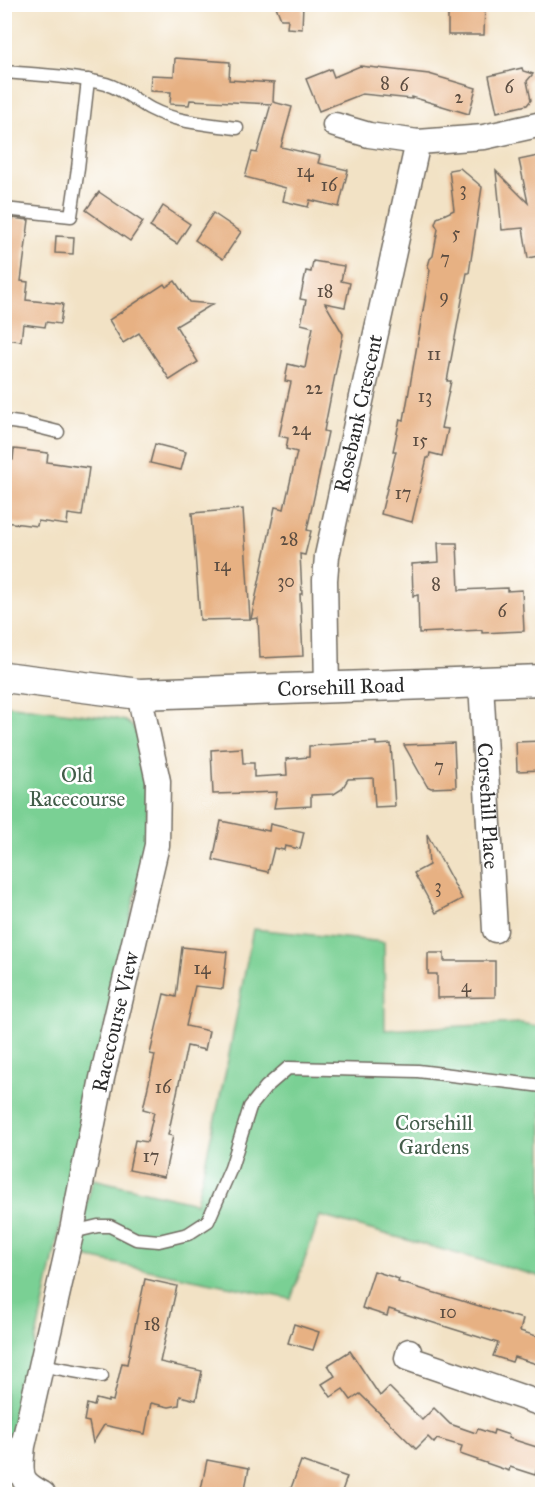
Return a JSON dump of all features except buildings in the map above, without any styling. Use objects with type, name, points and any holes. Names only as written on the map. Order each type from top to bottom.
[{"type":"street","points":[[335,125],[369,135],[417,142],[484,137],[543,124]]},
{"type":"street","name":"Rosebank Crescent","points":[[327,688],[325,580],[327,556],[417,142]]},
{"type":"street","points":[[4,677],[139,694]]},
{"type":"street","name":"Corsehill Road","points":[[139,694],[543,680]]},
{"type":"street","name":"Corsehill Place","points":[[481,683],[495,930]]},
{"type":"street","name":"Racecourse View","points":[[30,1490],[23,1475],[23,1446],[72,1230],[102,1078],[157,845],[158,781],[139,694]]},
{"type":"street","points":[[405,1361],[543,1404]]},
{"type":"lane","points":[[4,72],[88,80],[109,85],[149,108],[173,118],[237,128]]},
{"type":"lane","points":[[4,209],[71,216],[88,80]]},
{"type":"lane","points":[[4,421],[58,432]]},
{"type":"lane","points":[[72,1230],[110,1226],[136,1239],[159,1241],[188,1234],[207,1221],[231,1168],[250,1107],[266,1087],[288,1068],[418,1071],[543,1086]]},
{"type":"lane","points":[[40,1365],[102,1376]]},
{"type":"green space","name":"Old Racecourse","points":[[5,705],[125,721],[133,727],[140,739],[147,760],[147,842],[13,1443],[7,1494],[5,1494]]},
{"type":"green space","name":"Corsehill Gardens","points":[[253,929],[384,942],[385,1030],[520,1023],[542,1027],[542,1277],[320,1216],[291,1299],[74,1255],[93,1179],[196,1203],[226,1070]]}]
